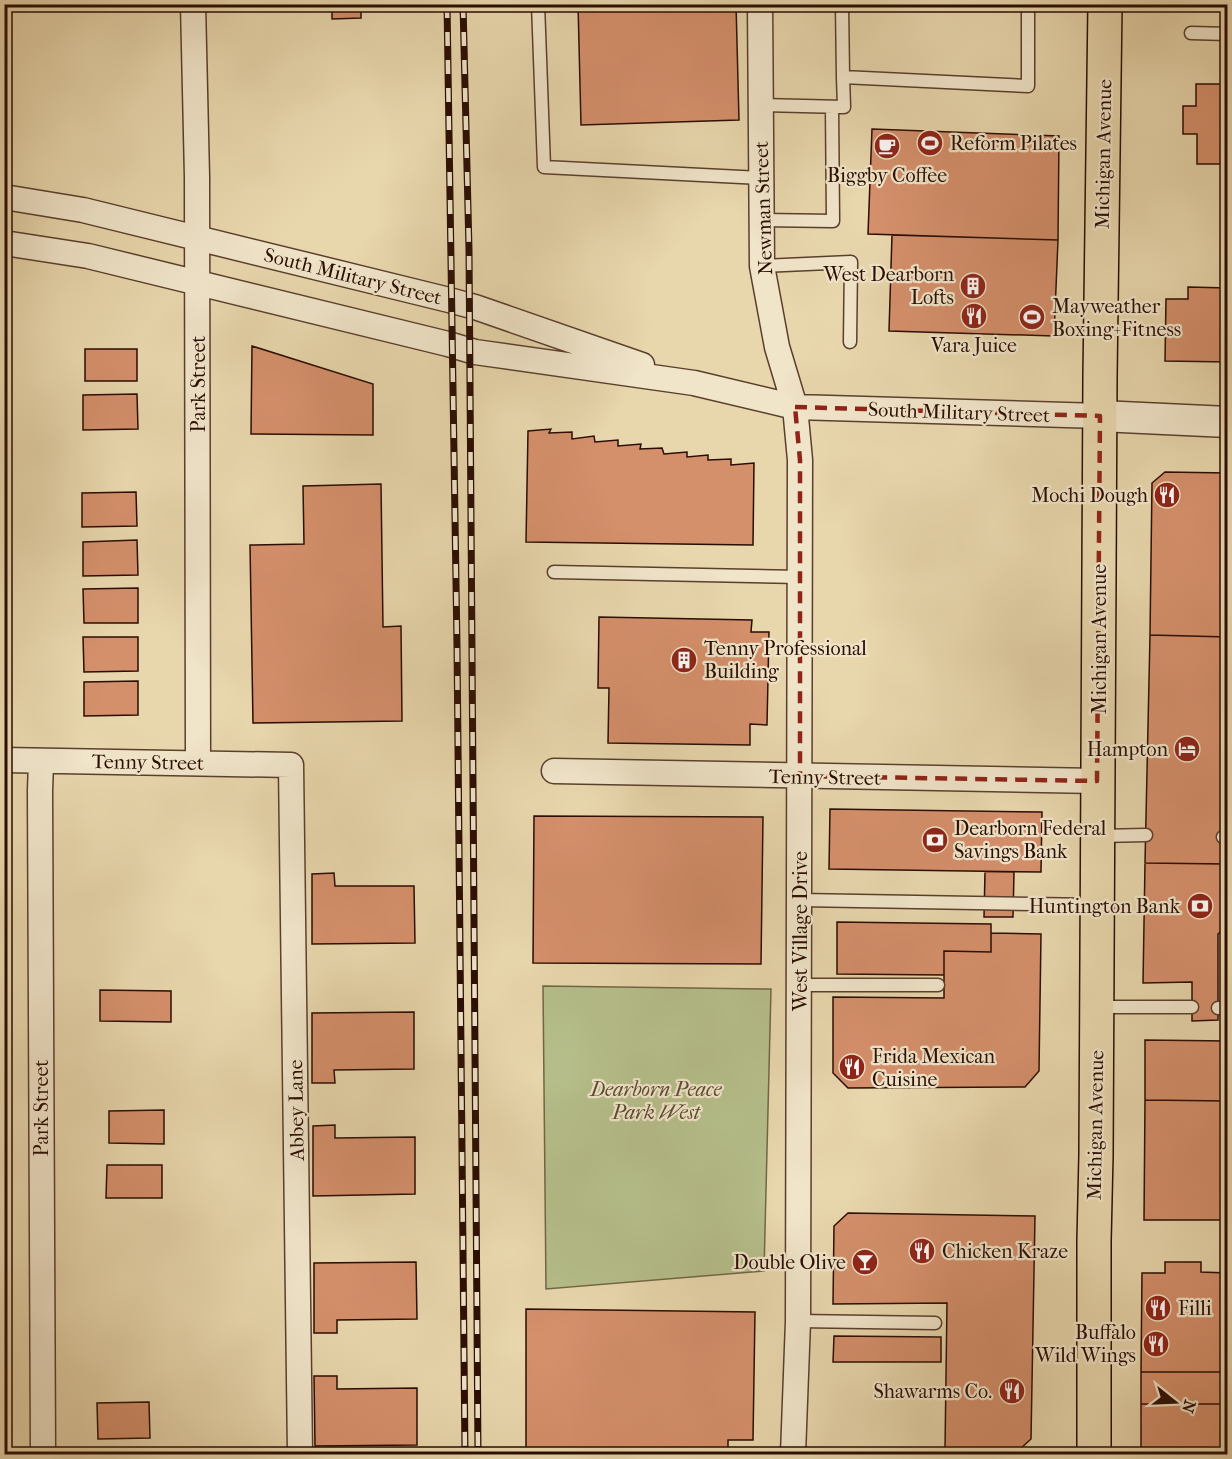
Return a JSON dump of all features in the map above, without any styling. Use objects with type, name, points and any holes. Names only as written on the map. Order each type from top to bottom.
[{"type":"main road","name":"Michigan Avenue","points":[[1094,1455],[1097,781],[1105,4]]},
{"type":"street","name":"Park Street","points":[[193,4],[198,237],[198,763]]},
{"type":"street","name":"Newman Street","points":[[760,4],[762,266],[777,346],[795,407]]},
{"type":"street","name":"South Military Street","points":[[4,196],[83,210],[198,237],[475,308],[694,383]]},
{"type":"street","name":"South Military Street","points":[[4,243],[88,256],[475,352],[694,383],[795,407],[1227,422]]},
{"type":"street","name":"West Village Drive","points":[[793,1455],[798,1321],[800,985],[800,460],[795,407]]},
{"type":"street","name":"Tenny Street","points":[[4,760],[291,765]]},
{"type":"street","name":"Park Street","points":[[41,761],[43,1455]]},
{"type":"street","name":"Abbey Lane","points":[[291,765],[300,1455]]},
{"type":"street","name":"Tenny Street","points":[[554,771],[1097,781]]},
{"type":"lane","points":[[538,4],[544,167],[761,178]]},
{"type":"lane","points":[[760,105],[844,107],[842,4]]},
{"type":"lane","points":[[843,77],[1028,86],[1028,4]]},
{"type":"lane","points":[[1191,33],[1227,34]]},
{"type":"lane","points":[[762,220],[833,221],[832,107]]},
{"type":"lane","points":[[762,266],[851,262],[850,342]]},
{"type":"lane","points":[[554,572],[800,577]]},
{"type":"lane","points":[[1097,836],[1146,835]]},
{"type":"lane","points":[[800,900],[1097,905]]},
{"type":"lane","points":[[800,985],[938,985]]},
{"type":"lane","points":[[1096,1006],[1192,1007]]},
{"type":"lane","points":[[798,1321],[935,1323]]},
{"type":"highlighted area","points":[[795,407],[1100,416],[1097,781],[800,776],[800,460]]},
{"type":"green space","name":"Dearborn Peace Park West","points":[[543,986],[771,989],[764,1271],[546,1289]]},
{"type":"building","points":[[332,4],[361,4],[361,18],[332,19]]},
{"type":"building","points":[[578,4],[736,4],[739,120],[581,125]]},
{"type":"building","points":[[1196,84],[1228,84],[1228,164],[1197,164],[1197,134],[1183,134],[1183,106],[1196,106]]},
{"type":"building","points":[[872,129],[1059,136],[1058,240],[868,234]]},
{"type":"building","name":"West Dearborn Lofts","points":[[892,235],[1058,240],[1054,336],[889,331]]},
{"type":"building","points":[[1188,287],[1228,288],[1228,362],[1165,361],[1166,299],[1188,299]]},
{"type":"building","points":[[252,346],[373,384],[373,435],[251,434]]},
{"type":"building","points":[[85,349],[137,349],[137,381],[85,381]]},
{"type":"building","points":[[137,394],[138,429],[83,430],[83,395]]},
{"type":"building","points":[[551,429],[549,433],[572,432],[572,439],[594,436],[595,442],[618,440],[618,446],[641,444],[640,449],[662,448],[664,454],[687,452],[687,457],[708,455],[708,460],[731,459],[731,465],[754,463],[753,545],[526,542],[528,431]]},
{"type":"building","points":[[1165,472],[1228,473],[1228,637],[1150,635],[1152,483]]},
{"type":"building","points":[[381,484],[383,627],[401,626],[402,721],[253,723],[250,545],[304,544],[303,486]]},
{"type":"building","points":[[136,492],[137,526],[82,527],[82,493]]},
{"type":"building","points":[[137,540],[138,575],[83,576],[83,542]]},
{"type":"building","points":[[138,588],[138,623],[84,623],[83,589]]},
{"type":"building","name":"Tenny Professional Building","points":[[599,617],[752,620],[751,632],[769,632],[767,725],[750,724],[750,745],[608,743],[609,688],[598,688]]},
{"type":"building","name":"Hampton","points":[[1150,635],[1228,637],[1223,864],[1145,863]]},
{"type":"building","points":[[83,637],[138,637],[138,671],[84,672]]},
{"type":"building","points":[[138,681],[138,715],[84,716],[84,682]]},
{"type":"building","name":"Dearborn Federal Savings Bank","points":[[830,809],[1042,812],[1041,872],[829,869]]},
{"type":"building","points":[[534,816],[763,817],[761,964],[533,963]]},
{"type":"building","points":[[1145,863],[1228,864],[1228,925],[1218,934],[1218,1020],[1192,1021],[1192,982],[1143,983]]},
{"type":"building","points":[[985,872],[1014,872],[1013,917],[984,917]]},
{"type":"building","points":[[334,873],[335,886],[414,886],[415,943],[312,944],[312,874]]},
{"type":"building","points":[[837,922],[991,924],[991,952],[944,951],[944,975],[837,974]]},
{"type":"building","points":[[991,933],[1041,934],[1039,1071],[1025,1087],[848,1088],[833,1073],[833,997],[944,998],[944,951],[991,952]]},
{"type":"building","points":[[100,990],[171,991],[171,1022],[100,1021]]},
{"type":"building","points":[[414,1012],[414,1069],[334,1070],[335,1083],[312,1083],[312,1013]]},
{"type":"building","points":[[1145,1040],[1228,1041],[1228,1101],[1145,1100]]},
{"type":"building","points":[[1145,1100],[1228,1101],[1228,1220],[1144,1220]]},
{"type":"building","points":[[164,1110],[164,1144],[109,1143],[109,1111]]},
{"type":"building","points":[[335,1125],[335,1138],[415,1137],[415,1194],[313,1196],[313,1126]]},
{"type":"building","points":[[107,1165],[162,1165],[162,1198],[106,1198]]},
{"type":"building","points":[[848,1213],[1035,1216],[1031,1439],[1020,1449],[945,1449],[947,1303],[833,1304],[834,1226]]},
{"type":"building","points":[[416,1262],[417,1319],[337,1320],[337,1333],[314,1333],[314,1263]]},
{"type":"building","points":[[1165,1262],[1201,1262],[1201,1272],[1228,1273],[1228,1372],[1141,1372],[1142,1273],[1165,1273]]},
{"type":"building","points":[[526,1309],[755,1312],[753,1440],[728,1440],[728,1454],[526,1454]]},
{"type":"building","points":[[834,1336],[941,1337],[941,1362],[833,1362]]},
{"type":"building","points":[[1141,1372],[1228,1372],[1228,1404],[1141,1404]]},
{"type":"building","points":[[314,1376],[337,1376],[337,1389],[417,1388],[417,1445],[315,1446]]},
{"type":"building","points":[[149,1402],[150,1438],[98,1439],[97,1403]]},
{"type":"building","points":[[1141,1404],[1228,1404],[1228,1454],[1141,1454]]},
{"type":"railway","points":[[447,4],[457,646],[465,1454]]},
{"type":"railway","points":[[463,4],[469,250],[478,1454]]},
{"type":"place","name":"Reform Pilates","points":[[930,143]]},
{"type":"place","name":"Biggby Coffee","points":[[887,146]]},
{"type":"place","name":"West Dearborn Lofts","points":[[973,286]]},
{"type":"place","name":"Vara Juice","points":[[974,316]]},
{"type":"place","name":"Mayweather Boxing+Fitness","points":[[1032,317]]},
{"type":"place","name":"Mochi Dough","points":[[1167,495]]},
{"type":"place","name":"Tenny Professional Building","points":[[684,660]]},
{"type":"place","name":"Hampton","points":[[1187,749]]},
{"type":"place","name":"Dearborn Federal Savings Bank","points":[[935,840]]},
{"type":"place","name":"Huntington Bank","points":[[1200,906]]},
{"type":"place","name":"Frida Mexican Cuisine","points":[[852,1067]]},
{"type":"place","name":"Chicken Kraze","points":[[922,1251]]},
{"type":"place","name":"Double Olive","points":[[865,1262]]},
{"type":"place","name":"Filli","points":[[1158,1308]]},
{"type":"place","name":"Buffalo Wild Wings","points":[[1156,1344]]},
{"type":"place","name":"Shawarms Co.","points":[[1012,1391]]}]
